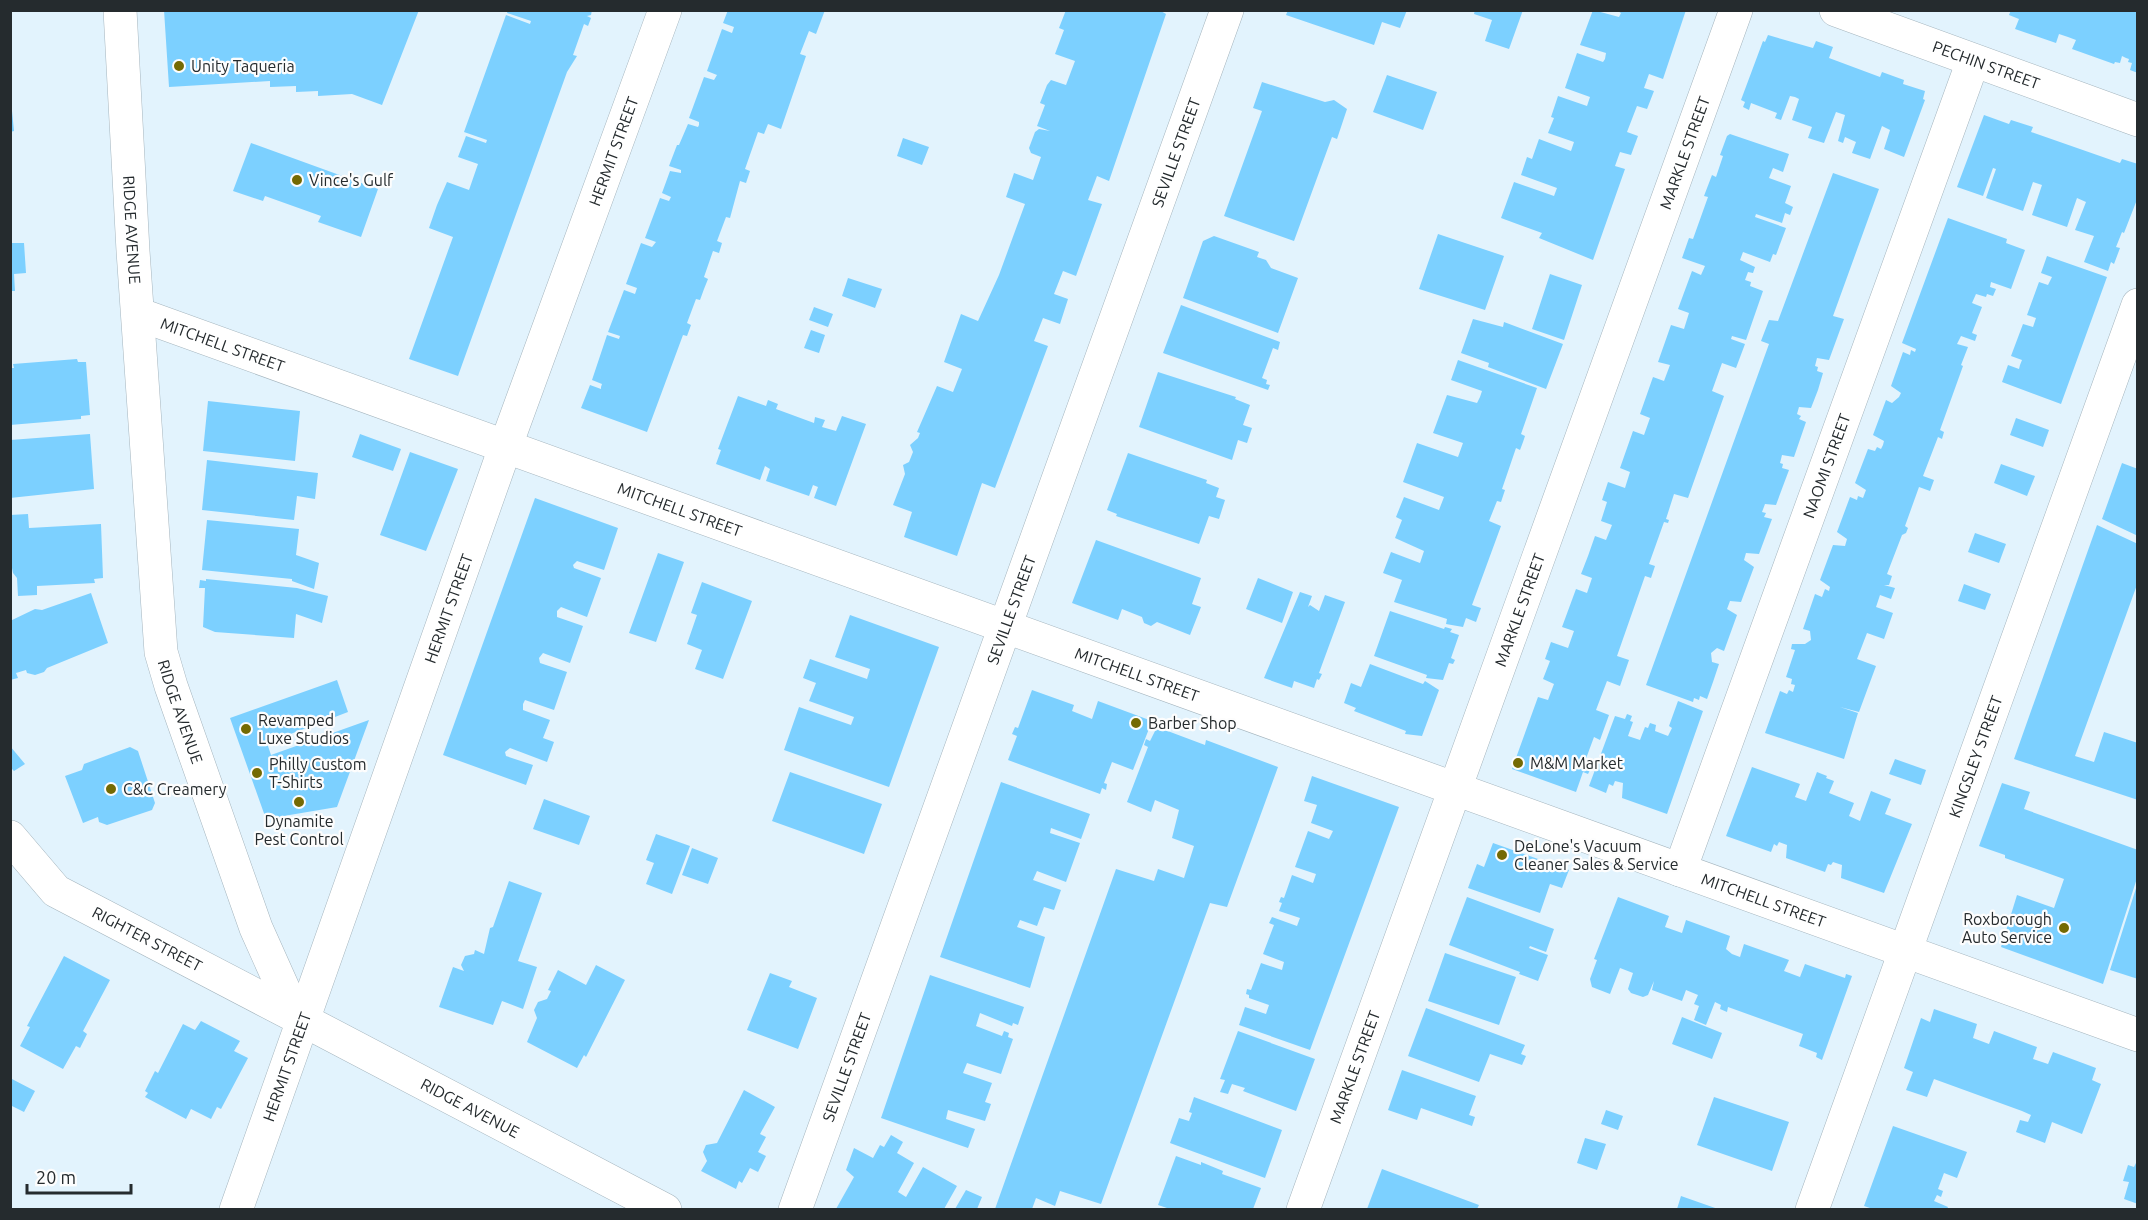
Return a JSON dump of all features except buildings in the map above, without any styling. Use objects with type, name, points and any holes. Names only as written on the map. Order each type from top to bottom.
[{"type":"street","name":"RIDGE AVENUE","points":[[120,10],[138,314],[162,652],[171,686],[256,928],[286,995],[302,1019],[665,1209]]},
{"type":"street","name":"HERMIT STREET","points":[[236,1209],[506,446],[665,10]]},
{"type":"street","name":"SEVILLE STREET","points":[[795,1209],[1227,10]]},
{"type":"street","name":"MARKLE STREET","points":[[1303,1209],[1736,10]]},
{"type":"street","name":"PECHIN STREET","points":[[1836,10],[2138,120]]},
{"type":"street","name":"NAOMI STREET","points":[[1680,870],[1973,61]]},
{"type":"street","name":"KINGSLEY STREET","points":[[1812,1209],[2138,305]]},
{"type":"street","name":"MITCHELL STREET","points":[[138,314],[2138,1035]]},
{"type":"street","name":"RIGHTER STREET","points":[[10,837],[56,891],[302,1019]]},
{"type":"place","name":"Unity Taqueria","points":[[179,66]]},
{"type":"place","name":"Vince's Gulf","points":[[297,180]]},
{"type":"place","name":"Barber Shop","points":[[1136,723]]},
{"type":"place","name":"Revamped Luxe Studios","points":[[246,729]]},
{"type":"place","name":"M&M Market","points":[[1518,763]]},
{"type":"place","name":"Philly Custom T-Shirts","points":[[257,773]]},
{"type":"place","name":"C&C Creamery","points":[[111,789]]},
{"type":"place","name":"Dynamite Pest Control","points":[[299,802]]},
{"type":"place","name":"DeLone's Vacuum Cleaner Sales & Service","points":[[1502,855]]},
{"type":"place","name":"Roxborough Auto Service","points":[[2064,928]]}]
